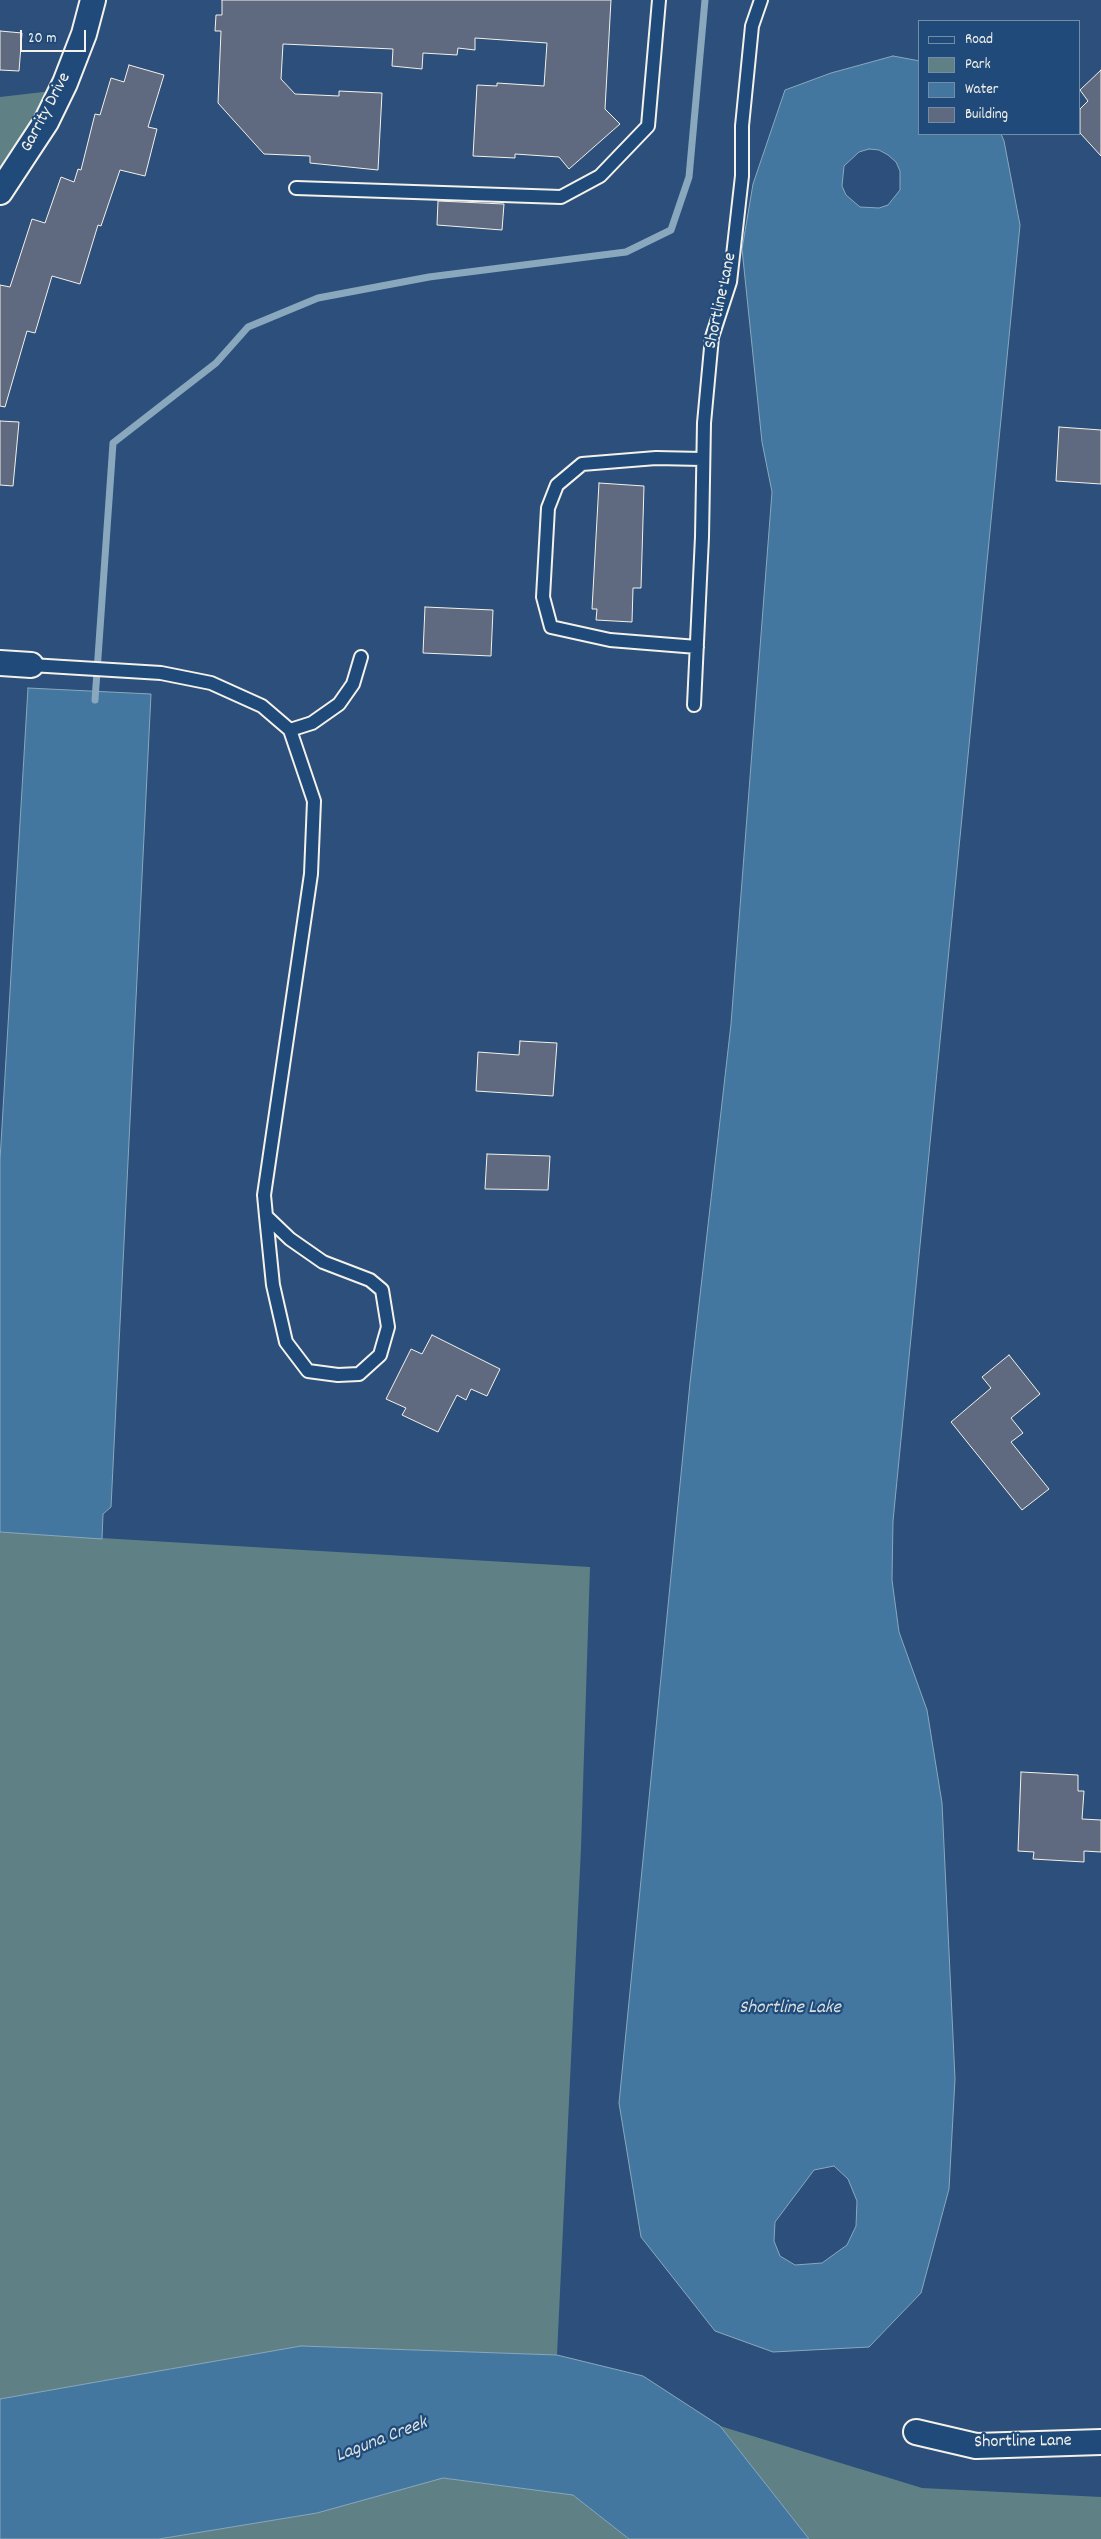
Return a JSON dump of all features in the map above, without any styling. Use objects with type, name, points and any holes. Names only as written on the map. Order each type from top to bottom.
[{"type":"street","name":"Garrity Drive","points":[[0,192],[46,122],[65,83],[84,34],[93,0]]},
{"type":"street","points":[[0,663],[31,665]]},
{"type":"street","name":"Shortline Lane","points":[[916,2432],[976,2446],[1101,2442]]},
{"type":"lane","points":[[296,188],[561,197],[600,176],[648,126],[659,0]]},
{"type":"lane","name":"Shortline Lane","points":[[694,705],[699,604],[702,459],[712,337],[730,282],[742,176],[742,126],[752,26],[761,0]]},
{"type":"lane","points":[[697,647],[610,640],[551,627],[543,597],[548,508],[557,485],[569,474],[582,464],[656,458],[702,459]]},
{"type":"lane","points":[[290,730],[312,723],[339,704],[353,684],[361,656]]},
{"type":"lane","points":[[31,665],[161,673],[211,683],[262,706],[290,730],[314,801],[311,865],[264,1195],[266,1216],[273,1285],[286,1342],[308,1371],[338,1375],[359,1374],[380,1354],[388,1327],[382,1290],[370,1280],[323,1262],[290,1239],[266,1216]]},
{"type":"green space","points":[[52,91],[0,181],[0,97]]},
{"type":"green space","points":[[0,1532],[590,1567],[581,1848],[557,2355],[301,2346],[0,2399]]},
{"type":"green space","points":[[720,2426],[922,2488],[1101,2497],[1101,2539],[809,2539]]},
{"type":"green space","points":[[442,2478],[573,2495],[629,2539],[159,2539],[317,2513]]},
{"type":"water","name":"Shortline Lake","points":[[893,56],[918,61],[918,135],[1001,135],[1020,225],[893,1521],[892,1580],[899,1632],[927,1710],[942,1803],[955,2079],[949,2189],[921,2293],[869,2347],[773,2352],[715,2331],[641,2237],[619,2103],[690,1383],[731,1024],[772,492],[762,442],[742,249],[753,184],[785,90],[831,73]],"holes":[[[869,149],[879,150],[896,162],[900,171],[900,190],[888,205],[879,208],[860,207],[846,195],[842,186],[844,166],[859,152]],[[834,2166],[848,2179],[857,2201],[856,2226],[847,2245],[822,2263],[795,2265],[780,2256],[774,2241],[775,2222],[814,2170]]]},
{"type":"water","points":[[28,688],[151,694],[111,1507],[103,1514],[102,1539],[0,1532],[0,1160]]},
{"type":"water","name":"Laguna Creek","points":[[301,2346],[557,2355],[643,2376],[720,2426],[809,2539],[629,2539],[573,2495],[443,2478],[317,2513],[159,2539],[0,2539],[0,2399]]},
{"type":"building","points":[[222,0],[611,0],[605,109],[620,124],[569,169],[559,157],[515,154],[515,158],[473,156],[477,85],[497,86],[497,83],[544,86],[547,43],[475,38],[475,50],[458,48],[457,55],[423,53],[422,69],[392,66],[393,49],[283,44],[281,79],[295,94],[339,96],[339,91],[382,93],[378,170],[310,163],[310,156],[264,154],[218,103],[221,31],[215,31],[216,15],[222,15]]},
{"type":"building","points":[[0,31],[22,33],[19,71],[0,70]]},
{"type":"building","points":[[129,65],[164,75],[148,127],[157,129],[145,176],[120,170],[101,226],[98,225],[80,284],[52,276],[35,333],[27,331],[5,407],[0,406],[0,285],[10,287],[32,219],[45,223],[61,177],[74,182],[78,169],[81,170],[95,114],[100,115],[111,78],[124,82]]},
{"type":"building","points":[[1101,70],[1101,156],[1081,134],[1081,108],[1088,101],[1081,89]]},
{"type":"building","points":[[438,201],[504,204],[502,230],[437,225]]},
{"type":"building","points":[[0,421],[19,422],[13,486],[0,485]]},
{"type":"building","points":[[1059,427],[1101,430],[1101,484],[1056,481]]},
{"type":"building","points":[[599,483],[644,486],[641,588],[633,588],[632,622],[596,620],[597,609],[592,609]]},
{"type":"building","points":[[425,607],[493,610],[491,656],[423,653]]},
{"type":"building","points":[[520,1041],[557,1043],[553,1096],[476,1091],[478,1052],[519,1055]]},
{"type":"building","points":[[487,1154],[550,1156],[548,1190],[485,1189]]},
{"type":"building","points":[[432,1335],[500,1369],[487,1396],[471,1389],[466,1400],[457,1395],[438,1432],[402,1415],[406,1408],[386,1399],[411,1349],[422,1354]]},
{"type":"building","points":[[1009,1355],[1040,1394],[1011,1418],[1023,1433],[1011,1442],[1049,1489],[1022,1510],[951,1422],[991,1388],[982,1377]]},
{"type":"building","points":[[1021,1772],[1078,1775],[1078,1791],[1084,1791],[1082,1819],[1101,1820],[1101,1852],[1084,1851],[1084,1862],[1033,1859],[1034,1852],[1018,1851]]},
{"type":"waterway","points":[[95,700],[113,443],[216,363],[248,327],[318,298],[429,277],[626,252],[671,230],[689,177],[705,0]]}]
